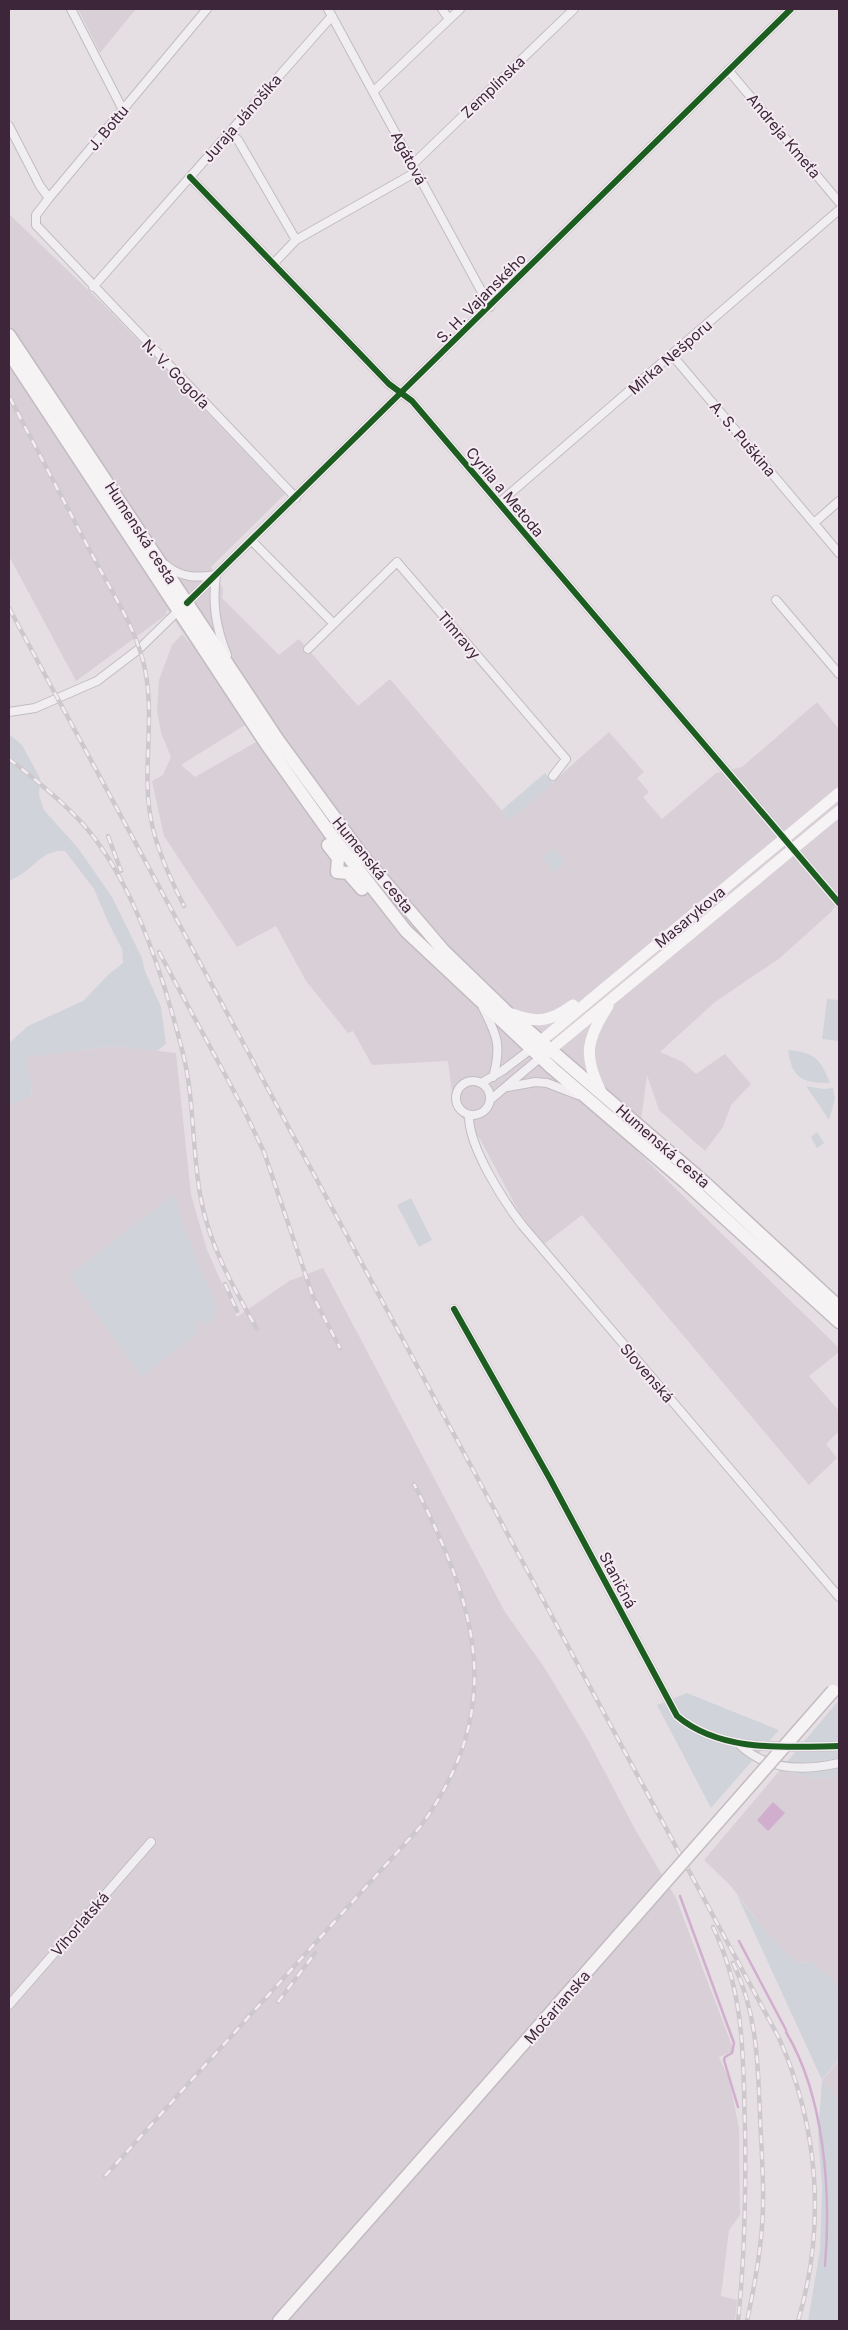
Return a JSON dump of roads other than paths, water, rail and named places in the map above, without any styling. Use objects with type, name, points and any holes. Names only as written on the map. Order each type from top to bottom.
[{"type":"main road","name":"Humenská cesta","points":[[9,335],[151,549],[182,607],[239,682],[278,740],[362,855],[443,950],[508,1013],[590,1100],[685,1182],[839,1322]]},
{"type":"main road","name":"Humenská cesta","points":[[9,353],[182,607],[328,832],[327,844],[338,858],[337,872],[348,873],[363,890],[376,893],[406,931],[480,1002],[602,1094],[704,1182],[839,1307]]},
{"type":"main road","name":"Masarykova","points":[[541,1049],[599,992],[839,793]]},
{"type":"main road","name":"Masarykova","points":[[541,1049],[616,995],[839,811]]},
{"type":"main road","points":[[508,1013],[526,1020],[550,1018],[599,992]]},
{"type":"main road","points":[[602,1094],[592,1072],[589,1046],[594,1030],[616,995]]},
{"type":"main road","name":"Močarianska","points":[[279,2321],[836,1688]]},
{"type":"street","points":[[71,9],[123,110]]},
{"type":"street","points":[[196,9],[200,17]]},
{"type":"street","name":"J. Bottu","points":[[57,249],[36,225],[36,215],[207,9]]},
{"type":"street","points":[[442,9],[449,19]]},
{"type":"street","points":[[374,91],[460,9]]},
{"type":"street","name":"Zemplínska","points":[[274,263],[296,240],[414,169],[574,9]]},
{"type":"street","name":"S. H. Vajanského","points":[[9,712],[35,708],[97,681],[139,649],[296,498],[792,9]]},
{"type":"street","name":"Agátová","points":[[330,12],[490,307]]},
{"type":"street","name":"Juraja Jánošíka","points":[[93,287],[229,133],[330,12]]},
{"type":"street","name":"Andreja Kmeťa","points":[[728,70],[839,202]]},
{"type":"street","points":[[9,126],[40,186],[49,198]]},
{"type":"street","points":[[229,133],[238,140],[296,240]]},
{"type":"street","name":"Cyrila a Metoda","points":[[190,177],[389,384],[412,401],[839,903]]},
{"type":"street","name":"Mirka Nešporu","points":[[499,503],[839,210]]},
{"type":"street","name":"N. V. Gogoľa","points":[[57,249],[296,498]]},
{"type":"street","name":"A. S. Puškina","points":[[672,355],[839,553]]},
{"type":"street","points":[[814,523],[839,501]]},
{"type":"street","points":[[252,541],[333,623]]},
{"type":"street","points":[[151,549],[174,572],[187,576],[216,575],[214,590],[215,621],[239,682]]},
{"type":"street","name":"Timravy","points":[[308,649],[397,562],[566,759],[553,776]]},
{"type":"street","points":[[776,600],[839,674]]},
{"type":"street","points":[[480,1002],[494,1029],[498,1043],[498,1058],[493,1077]]},
{"type":"street","points":[[541,1049],[508,1087],[490,1100],[483,1112],[470,1115],[458,1108],[457,1092],[466,1082],[481,1083],[541,1049]]},
{"type":"street","points":[[508,1087],[535,1082],[547,1083],[590,1100]]},
{"type":"street","points":[[481,1083],[488,1092],[490,1100]]},
{"type":"street","name":"Slovenská","points":[[470,1115],[472,1138],[505,1202],[536,1244],[839,1597]]},
{"type":"street","name":"Staničná","points":[[454,1309],[550,1479],[678,1716],[689,1726],[739,1744],[839,1746]]},
{"type":"street","name":"Staničná","points":[[739,1744],[745,1751],[765,1762],[795,1769],[839,1763]]},
{"type":"street","name":"Vihorlatská","points":[[9,2005],[152,1842]]},
{"type":"waterway","points":[[680,1896],[734,2043],[732,2053],[725,2057],[724,2060],[738,2107]]},
{"type":"waterway","points":[[739,1941],[786,2030]]},
{"type":"waterway","points":[[786,2032],[799,2058],[817,2115],[826,2177],[827,2237],[825,2266]]},
{"type":"railway","points":[[10,398],[121,608],[138,644],[146,677],[148,696],[147,775],[152,826],[168,873],[184,906]]},
{"type":"railway","points":[[9,608],[779,2038],[803,2107],[810,2142],[814,2178],[815,2214],[812,2250],[807,2286],[798,2321]]},
{"type":"railway","points":[[9,759],[48,790],[83,824],[122,881],[142,924],[165,989],[185,1062],[200,1194],[209,1230],[222,1264],[257,1329]]},
{"type":"railway","points":[[108,836],[121,871]]},
{"type":"railway","points":[[159,952],[243,1108],[264,1152],[312,1294],[340,1348]]},
{"type":"railway","points":[[225,1284],[237,1311]]},
{"type":"railway","points":[[105,2176],[420,1827],[448,1783],[465,1740],[473,1698],[474,1657],[467,1615],[454,1573],[436,1529],[414,1484]]},
{"type":"railway","points":[[713,1927],[723,1952],[737,2001],[744,2076],[744,2249],[738,2321]]},
{"type":"railway","points":[[278,2002],[315,1953]]},
{"type":"railway","points":[[733,1963],[747,2000],[755,2038],[762,2164],[763,2208],[761,2241],[747,2321]]}]
